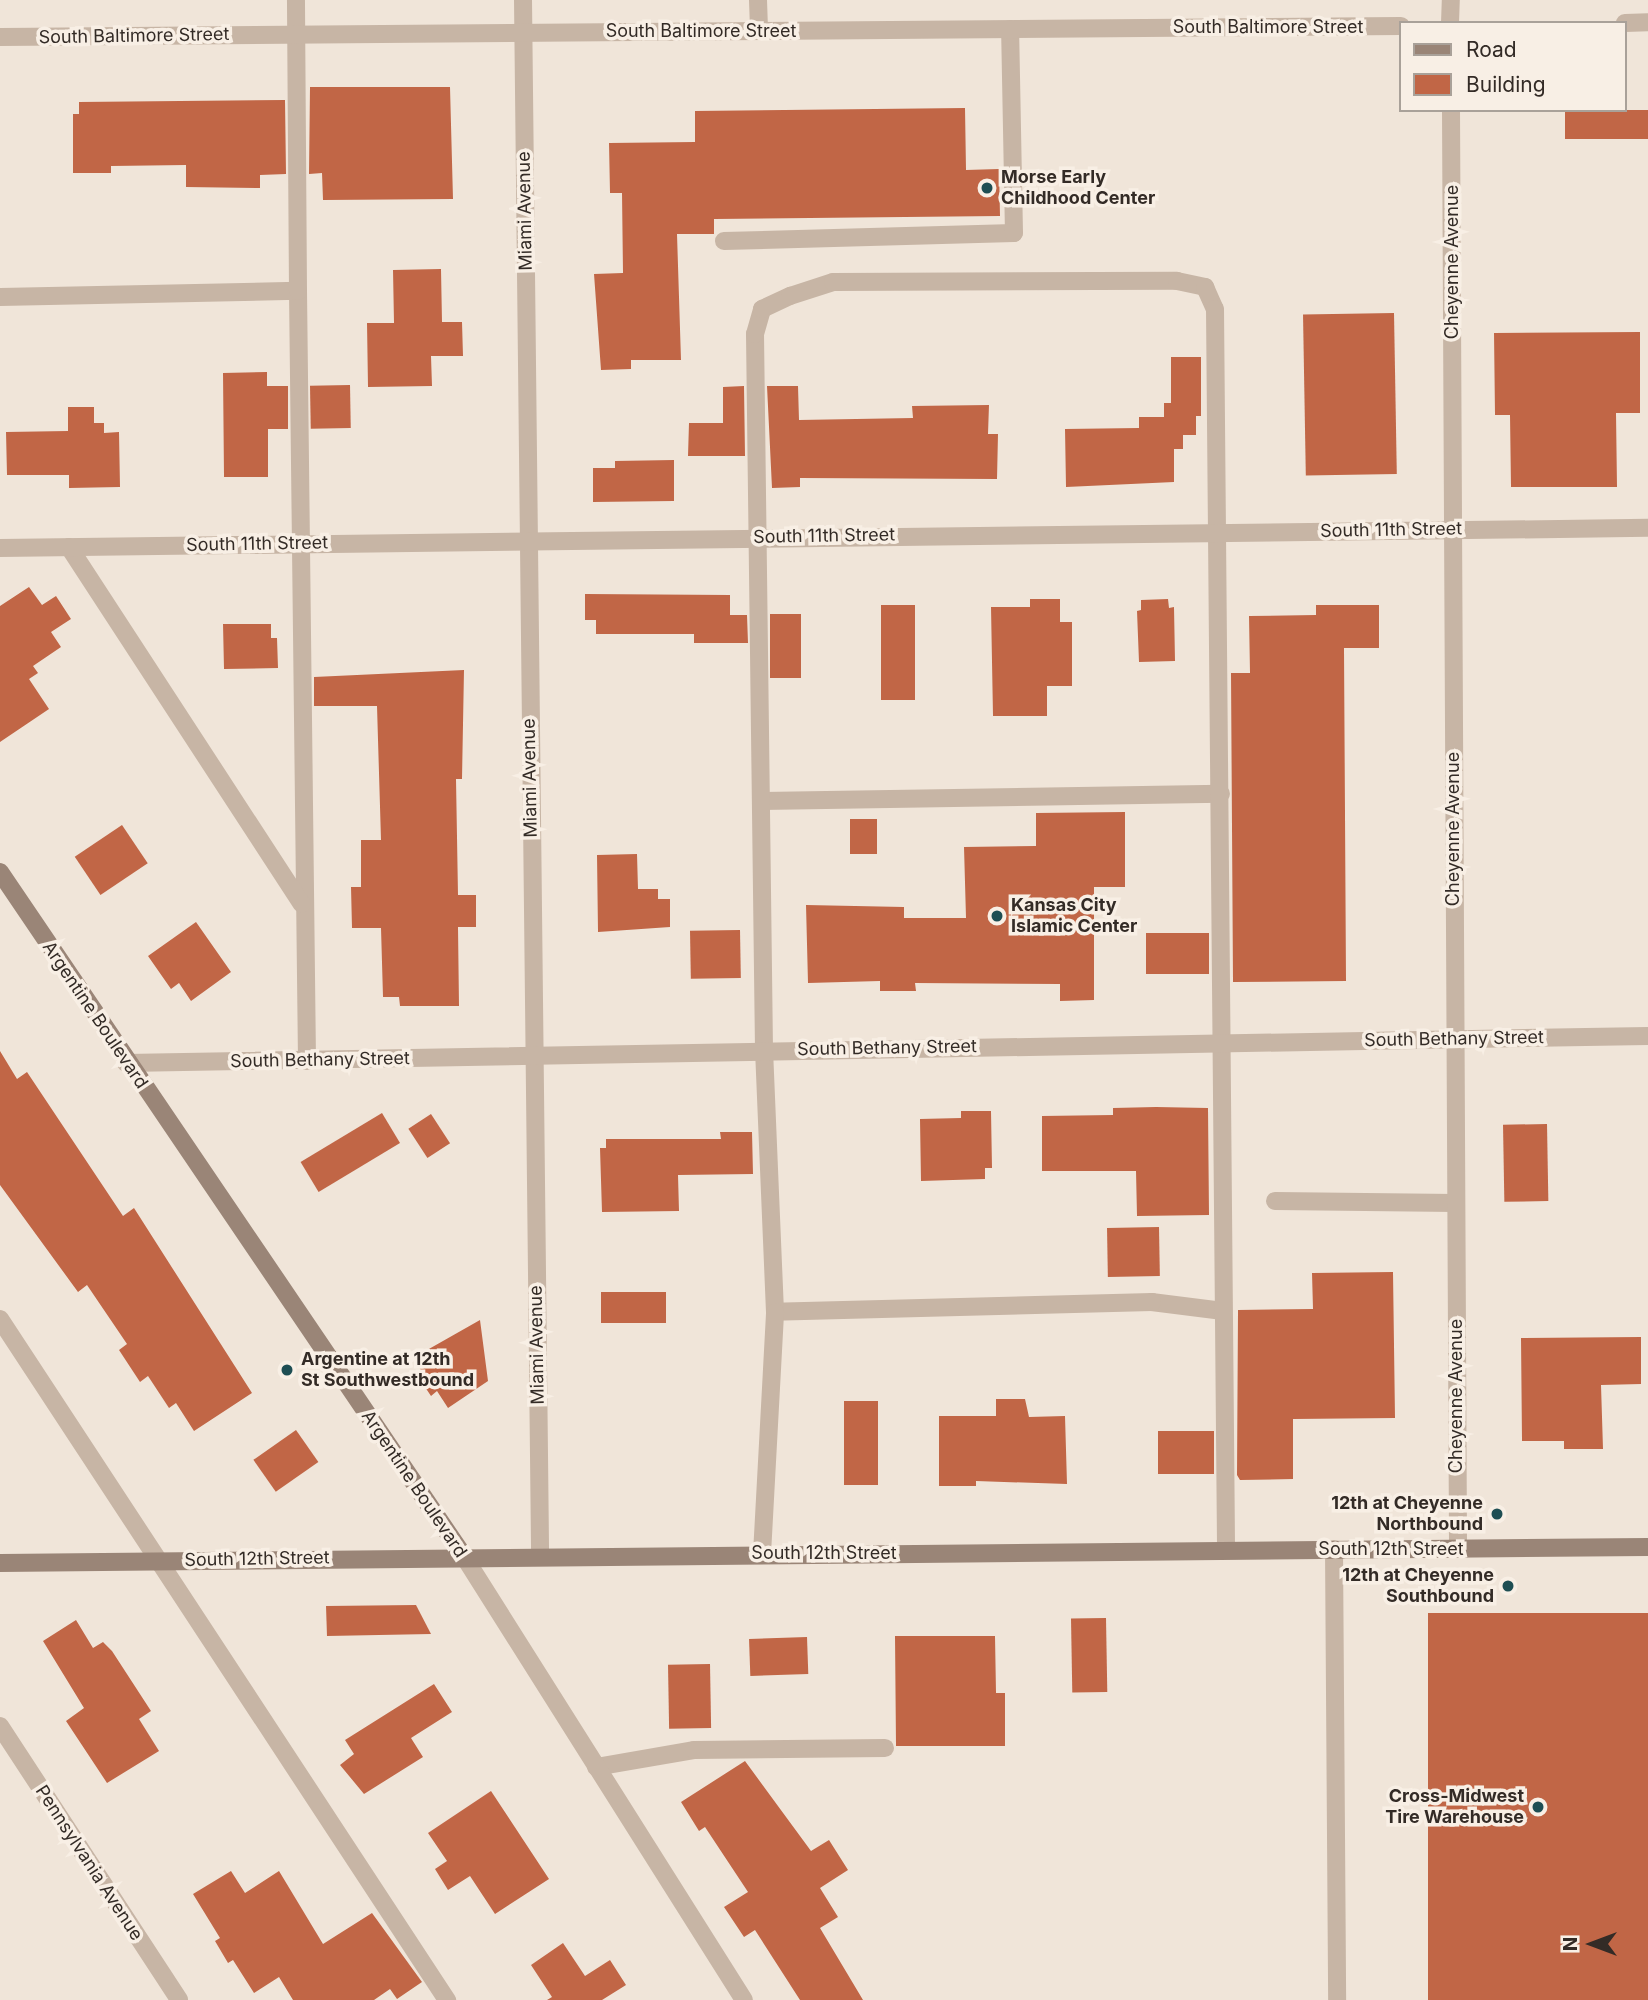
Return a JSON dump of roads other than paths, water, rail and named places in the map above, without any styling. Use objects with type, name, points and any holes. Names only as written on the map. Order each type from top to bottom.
[{"type":"street","points":[[296,0],[302,904],[306,1061]]},
{"type":"street","name":"Miami Avenue","points":[[523,0],[532,1055],[540,1555]]},
{"type":"street","points":[[758,0],[759,30]]},
{"type":"street","points":[[1450,21],[1451,0]]},
{"type":"street","points":[[1627,23],[1648,22]]},
{"type":"street","name":"South Baltimore Street","points":[[0,37],[1400,26]]},
{"type":"street","points":[[724,241],[1014,233],[1010,29]]},
{"type":"street","name":"Cheyenne Avenue","points":[[1451,112],[1453,1039],[1458,1548]]},
{"type":"street","points":[[762,1554],[775,1312],[764,1050],[755,334],[762,309],[832,282],[1177,281],[1205,287],[1215,309],[1220,532],[1226,1550]]},
{"type":"street","points":[[0,298],[298,291]]},
{"type":"street","name":"South 11th Street","points":[[0,548],[528,538],[1648,528]]},
{"type":"street","points":[[69,547],[302,904]]},
{"type":"street","points":[[761,801],[1222,794]]},
{"type":"street","name":"Argentine Boulevard","points":[[0,872],[463,1555],[744,2000]]},
{"type":"street","name":"South Bethany Street","points":[[127,1063],[1648,1036]]},
{"type":"street","points":[[1275,1201],[1455,1203]]},
{"type":"street","points":[[775,1312],[1152,1302],[1223,1311]]},
{"type":"street","points":[[0,1320],[162,1561],[447,2000]]},
{"type":"street","name":"South 12th Street","points":[[0,1563],[463,1555],[1648,1547]]},
{"type":"street","points":[[1334,1549],[1337,2000]]},
{"type":"street","name":"Pennsylvania Avenue","points":[[0,1726],[179,2000]]},
{"type":"street","points":[[596,1767],[694,1751],[885,1748]]},
{"type":"place","name":"Morse Early Childhood Center","points":[[987,188]]},
{"type":"place","name":"Kansas City Islamic Center","points":[[997,916]]},
{"type":"place","name":"Argentine at 12th St Southwestbound","points":[[287,1370]]},
{"type":"place","name":"12th at Cheyenne Northbound","points":[[1497,1514]]},
{"type":"place","name":"12th at Cheyenne Southbound","points":[[1508,1586]]},
{"type":"place","name":"Cross-Midwest Tire Warehouse","points":[[1538,1807]]}]
